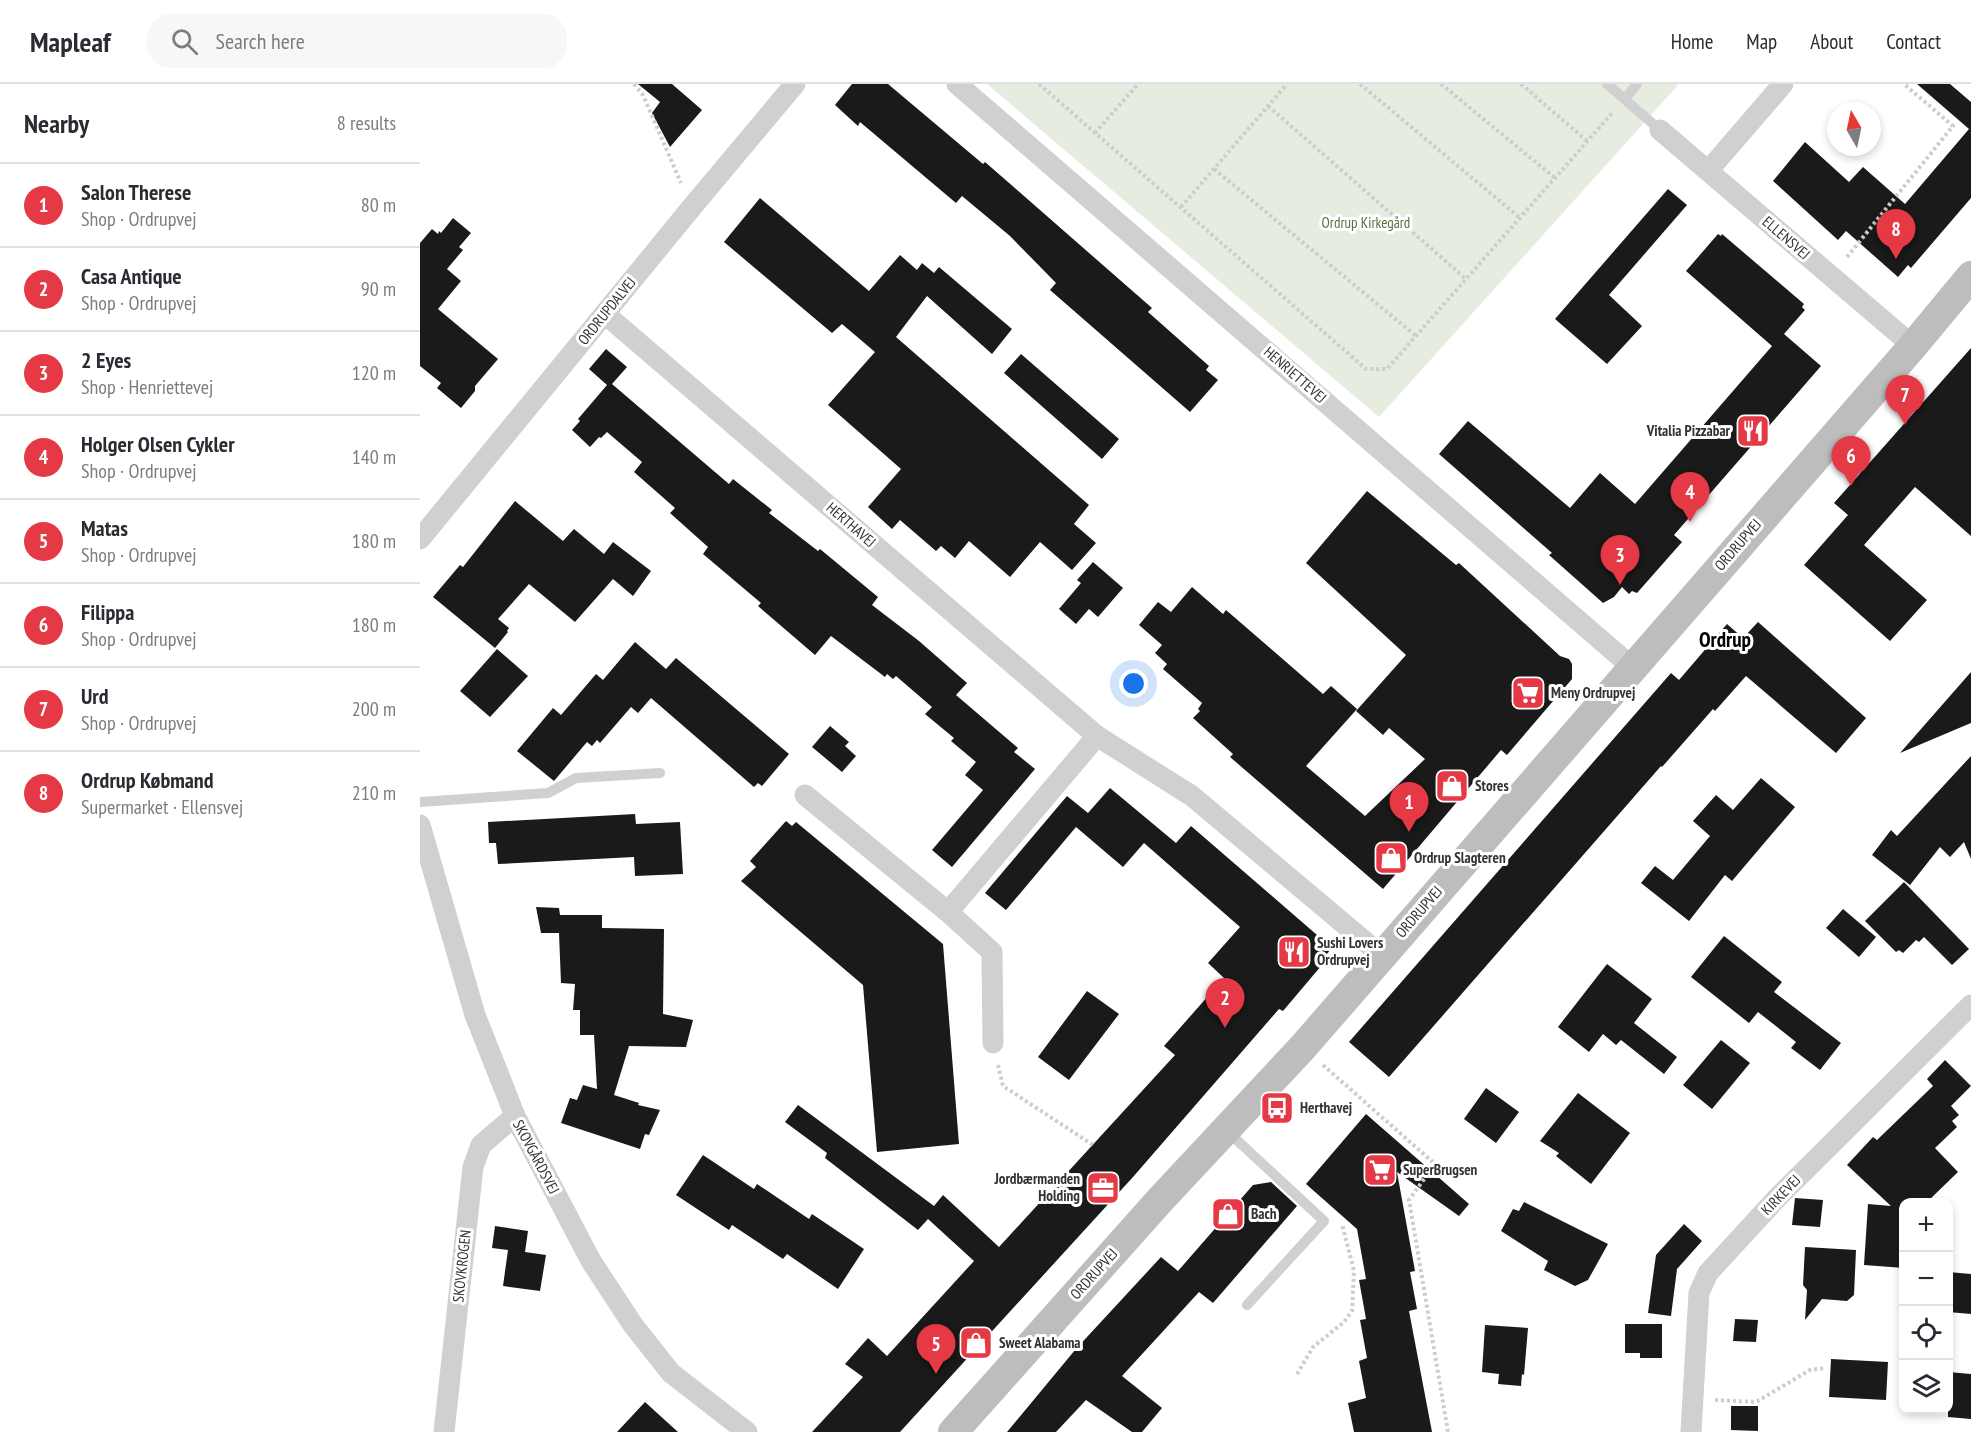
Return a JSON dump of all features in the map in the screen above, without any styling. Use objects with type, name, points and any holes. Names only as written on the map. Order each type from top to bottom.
[{"type":"street","name":"ORDRUPDALVEJ","points":[[420,539],[795,84]]},
{"type":"street","name":"HENRIETTEVEJ","points":[[957,84],[1632,667]]},
{"type":"street","points":[[1708,171],[1783,84]]},
{"type":"street","name":"ELLENSVEJ","points":[[1660,130],[1913,346]]},
{"type":"street","name":"ORDRUPVEJ","points":[[953,1432],[1153,1208],[1303,1047],[1913,346],[1971,276]]},
{"type":"street","name":"HERTHAVEJ","points":[[605,314],[1097,736],[1192,796],[1381,955]]},
{"type":"street","points":[[948,912],[1097,736]]},
{"type":"street","points":[[805,795],[948,912],[992,952],[993,1043]]},
{"type":"street","name":"SKOVGÅRDSVEJ","points":[[420,825],[475,1015],[515,1116],[591,1261],[633,1325],[671,1373],[747,1432]]},
{"type":"street","name":"KIRKEVEJ","points":[[1691,1432],[1700,1293],[1708,1274],[1776,1199],[1971,1005]]},
{"type":"street","name":"SKOVKROGEN","points":[[444,1432],[473,1167],[481,1145],[515,1116]]},
{"type":"lane","points":[[1607,84],[1660,130]]},
{"type":"lane","points":[[1625,99],[1637,84]]},
{"type":"lane","points":[[420,801],[548,793],[576,778],[660,772]]},
{"type":"lane","points":[[1226,1130],[1324,1221],[1247,1305]]},
{"type":"path","points":[[634,84],[643,95],[692,207]]},
{"type":"path","points":[[1039,84],[1366,369],[1387,369],[1625,99]]},
{"type":"path","points":[[1095,133],[1138,84]]},
{"type":"path","points":[[1181,207],[1287,84]]},
{"type":"path","points":[[1360,84],[1520,218]]},
{"type":"path","points":[[1442,84],[1555,178]]},
{"type":"path","points":[[1521,84],[1587,141]]},
{"type":"path","points":[[1831,276],[1953,126],[1904,84]]},
{"type":"path","points":[[1268,106],[1466,279]]},
{"type":"path","points":[[1214,169],[1416,336]]},
{"type":"path","points":[[993,1043],[1003,1086],[1093,1145]]},
{"type":"path","points":[[1303,1047],[1435,1164],[1409,1200],[1449,1432]]},
{"type":"path","points":[[1297,1374],[1313,1347],[1344,1322],[1352,1311],[1354,1271],[1344,1226]]},
{"type":"path","points":[[1693,1399],[1756,1402],[1810,1370],[1825,1368]]},
{"type":"green space","name":"Ordrup Kirkegård","points":[[987,84],[1679,84],[1379,417]]},
{"type":"building","points":[[638,84],[672,84],[702,110],[670,147],[652,113],[660,102]]},
{"type":"building","points":[[852,84],[888,84],[983,164],[985,162],[1152,308],[1148,312],[1209,366],[1206,370],[1218,380],[1190,412],[1050,290],[1056,283],[1010,236],[962,196],[956,203],[860,122],[858,126],[835,105]]},
{"type":"building","points":[[1917,84],[1950,84],[1971,102],[1971,198],[1911,268],[1908,265],[1898,277],[1846,231],[1838,240],[1773,181],[1805,142],[1849,182],[1863,167],[1905,204],[1969,129]]},
{"type":"building","points":[[1668,189],[1687,205],[1609,295],[1642,326],[1607,364],[1555,319]]},
{"type":"building","points":[[760,198],[869,291],[900,255],[917,270],[922,263],[934,273],[939,267],[1012,329],[992,354],[927,296],[896,337],[1089,505],[1074,524],[1096,543],[1072,570],[1040,542],[1010,577],[969,541],[955,558],[941,546],[936,551],[900,520],[892,529],[868,507],[901,469],[828,405],[875,352],[842,324],[832,333],[724,242]]},
{"type":"building","points":[[453,218],[471,233],[459,247],[463,250],[447,269],[461,281],[438,309],[498,359],[475,386],[475,391],[461,408],[437,388],[441,383],[420,366],[420,243],[432,229],[438,234],[439,231],[441,233]]},
{"type":"building","points":[[1718,234],[1721,236],[1722,234],[1804,304],[1802,307],[1805,310],[1784,334],[1821,366],[1674,535],[1682,542],[1637,593],[1632,591],[1629,594],[1622,587],[1614,597],[1603,603],[1549,555],[1552,553],[1439,454],[1468,421],[1570,508],[1600,473],[1635,504],[1772,346],[1686,271]]},
{"type":"building","points":[[1971,348],[1971,536],[1915,487],[1864,545],[1927,600],[1890,641],[1804,565],[1848,515],[1834,503]]},
{"type":"building","points":[[606,349],[627,367],[612,384],[729,484],[733,479],[772,510],[769,513],[818,551],[820,549],[878,597],[872,605],[919,641],[967,683],[956,695],[1018,748],[1014,752],[1035,769],[952,867],[932,850],[983,790],[965,775],[976,762],[951,741],[954,738],[925,714],[932,707],[896,676],[893,679],[887,674],[885,677],[831,636],[815,655],[758,606],[761,603],[703,554],[708,547],[670,513],[675,508],[634,472],[642,462],[607,432],[590,447],[572,430],[580,421],[578,419],[607,385],[589,369]]},
{"type":"building","points":[[1021,354],[1119,439],[1102,459],[1004,373]]},
{"type":"building","points":[[1367,491],[1456,565],[1459,563],[1560,656],[1569,659],[1572,664],[1572,679],[1507,755],[1501,750],[1383,889],[1230,757],[1233,754],[1193,718],[1200,711],[1198,709],[1202,703],[1163,669],[1167,664],[1155,653],[1162,645],[1139,625],[1158,602],[1171,612],[1192,587],[1223,614],[1226,610],[1323,694],[1331,686],[1357,709],[1306,766],[1365,816],[1425,759],[1389,728],[1383,735],[1356,711],[1406,655],[1306,563]]},
{"type":"building","points":[[515,501],[563,541],[574,529],[604,554],[613,542],[651,571],[633,596],[613,579],[575,622],[529,584],[498,619],[509,628],[495,648],[433,597],[460,565],[463,567]]},
{"type":"building","points":[[1093,562],[1123,588],[1098,617],[1089,609],[1076,624],[1059,609],[1081,583],[1077,580]]},
{"type":"building","points":[[1758,622],[1866,718],[1836,753],[1746,676],[1661,766],[1389,1077],[1349,1042],[1671,673],[1679,680],[1727,624],[1743,638]]},
{"type":"building","points":[[635,642],[666,669],[676,658],[789,754],[762,786],[758,783],[754,787],[651,698],[638,713],[631,707],[600,743],[597,740],[592,746],[587,742],[554,781],[517,751],[553,708],[561,715],[596,674],[603,680]]},
{"type":"building","points":[[497,649],[528,676],[490,717],[460,691]]},
{"type":"building","points":[[1971,672],[1971,723],[1900,753]]},
{"type":"building","points":[[830,726],[849,742],[845,746],[856,756],[842,772],[812,747]]},
{"type":"building","points":[[1971,756],[1971,859],[1964,842],[1950,857],[1940,847],[1910,885],[1872,855],[1891,830],[1897,836]]},
{"type":"building","points":[[1761,778],[1795,807],[1732,881],[1725,875],[1689,921],[1641,883],[1655,866],[1673,880],[1710,836],[1693,821],[1716,795],[1733,810]]},
{"type":"building","points":[[1110,788],[1176,843],[1191,826],[1332,948],[1325,956],[1327,959],[1283,1011],[1279,1009],[1133,1177],[900,1432],[812,1432],[863,1377],[845,1364],[868,1338],[887,1356],[974,1261],[928,1219],[918,1230],[825,1158],[827,1153],[785,1122],[798,1105],[934,1206],[943,1195],[999,1247],[1175,1055],[1164,1046],[1224,978],[1208,963],[1240,927],[1144,843],[1123,867],[1076,827],[1006,910],[985,893],[1067,796],[1088,813]]},
{"type":"building","points":[[635,814],[636,824],[680,822],[683,874],[635,876],[634,857],[498,864],[496,843],[489,843],[488,822]]},
{"type":"building","points":[[786,821],[792,826],[796,822],[943,944],[959,1144],[877,1152],[863,985],[741,881],[756,867],[750,861]]},
{"type":"building","points":[[1904,882],[1969,949],[1952,965],[1924,937],[1919,942],[1916,940],[1903,953],[1899,950],[1896,952],[1865,921]]},
{"type":"building","points":[[536,907],[559,908],[560,915],[602,915],[602,928],[664,929],[663,1014],[693,1020],[686,1047],[629,1046],[614,1095],[639,1103],[638,1105],[660,1110],[649,1135],[645,1134],[640,1149],[561,1123],[570,1098],[577,1100],[583,1085],[597,1089],[594,1035],[580,1035],[580,1010],[573,1010],[575,984],[561,983],[559,933],[541,933]]},
{"type":"building","points":[[1843,909],[1876,937],[1859,957],[1826,928]]},
{"type":"building","points":[[1724,936],[1782,982],[1774,992],[1841,1043],[1820,1070],[1791,1048],[1796,1042],[1758,1012],[1749,1023],[1691,977]]},
{"type":"building","points":[[1607,964],[1652,999],[1634,1023],[1677,1057],[1664,1074],[1621,1040],[1616,1045],[1603,1034],[1589,1052],[1558,1027]]},
{"type":"building","points":[[1087,991],[1119,1014],[1069,1080],[1038,1057]]},
{"type":"building","points":[[1721,1040],[1750,1063],[1712,1109],[1683,1085]]},
{"type":"building","points":[[1945,1060],[1971,1086],[1951,1106],[1959,1115],[1952,1121],[1957,1127],[1935,1148],[1958,1172],[1931,1198],[1899,1198],[1899,1268],[1864,1265],[1868,1204],[1891,1206],[1847,1165],[1873,1137],[1877,1140],[1933,1086],[1927,1079]]},
{"type":"building","points":[[1486,1088],[1519,1112],[1496,1143],[1464,1119]]},
{"type":"building","points":[[1578,1093],[1630,1133],[1591,1184],[1556,1156],[1559,1153],[1540,1141]]},
{"type":"building","points":[[1366,1114],[1469,1204],[1459,1216],[1397,1172],[1415,1271],[1410,1272],[1417,1309],[1409,1311],[1432,1432],[1354,1432],[1348,1403],[1366,1398],[1359,1361],[1367,1358],[1360,1320],[1366,1319],[1359,1280],[1366,1279],[1357,1229],[1306,1184]]},
{"type":"building","points":[[703,1155],[754,1189],[757,1184],[809,1219],[812,1214],[864,1249],[838,1289],[787,1254],[783,1259],[732,1225],[729,1230],[676,1195]]},
{"type":"building","points":[[1271,1182],[1297,1206],[1213,1303],[1199,1292],[1122,1376],[1162,1408],[1142,1432],[1132,1432],[1086,1400],[1056,1432],[1007,1432],[1075,1350],[1161,1257],[1178,1271],[1253,1185]]},
{"type":"building","points":[[1795,1198],[1823,1200],[1820,1227],[1792,1225]]},
{"type":"building","points":[[1524,1202],[1608,1244],[1588,1280],[1575,1286],[1544,1270],[1548,1261],[1501,1231],[1513,1209],[1519,1211]]},
{"type":"building","points":[[1684,1224],[1702,1241],[1677,1269],[1671,1316],[1648,1313],[1656,1255]]},
{"type":"building","points":[[495,1226],[528,1231],[525,1252],[546,1255],[540,1291],[503,1286],[508,1250],[492,1248]]},
{"type":"building","points":[[1805,1247],[1856,1250],[1854,1295],[1847,1301],[1822,1299],[1805,1320],[1807,1290],[1803,1285]]},
{"type":"building","points":[[1953,1272],[1971,1274],[1971,1314],[1953,1312]]},
{"type":"building","points":[[1735,1319],[1758,1320],[1756,1342],[1733,1341]]},
{"type":"building","points":[[1625,1324],[1662,1324],[1662,1358],[1640,1358],[1640,1353],[1625,1353]]},
{"type":"building","points":[[1485,1325],[1528,1328],[1521,1386],[1498,1384],[1499,1374],[1482,1372]]},
{"type":"building","points":[[1831,1359],[1888,1362],[1886,1400],[1829,1397]]},
{"type":"building","points":[[1953,1372],[1971,1374],[1971,1419],[1948,1417],[1948,1414],[1953,1414]]},
{"type":"building","points":[[645,1402],[678,1432],[617,1432]]},
{"type":"building","points":[[1731,1406],[1758,1406],[1758,1431],[1731,1430]]},
{"type":"place","name":"Ordrup Købmand","points":[[1896,259]]},
{"type":"place","name":"Urd","points":[[1905,425]]},
{"type":"place","name":"Vitalia Pizzabar","points":[[1753,431]]},
{"type":"place","name":"Filippa","points":[[1851,486]]},
{"type":"place","name":"Holger Olsen Cykler","points":[[1690,522]]},
{"type":"place","name":"2 Eyes","points":[[1620,585]]},
{"type":"place","name":"Meny Ordrupvej","points":[[1528,693]]},
{"type":"place","name":"Stores","points":[[1452,786]]},
{"type":"place","name":"Salon Therese","points":[[1409,832]]},
{"type":"place","name":"Ordrup Slagteren","points":[[1391,858]]},
{"type":"place","name":"Sushi Lovers Ordrupvej","points":[[1294,952]]},
{"type":"place","name":"Casa Antique","points":[[1225,1028]]},
{"type":"place","name":"Herthavej","points":[[1277,1108]]},
{"type":"place","name":"SuperBrugsen","points":[[1380,1170]]},
{"type":"place","name":"Jordbærmanden Holding","points":[[1103,1188]]},
{"type":"place","name":"Bach","points":[[1228,1214]]},
{"type":"place","name":"Sweet Alabama","points":[[976,1343]]},
{"type":"place","name":"Matas","points":[[936,1374]]},
{"type":"district","name":"Ordrup","points":[[1725,640]]}]
